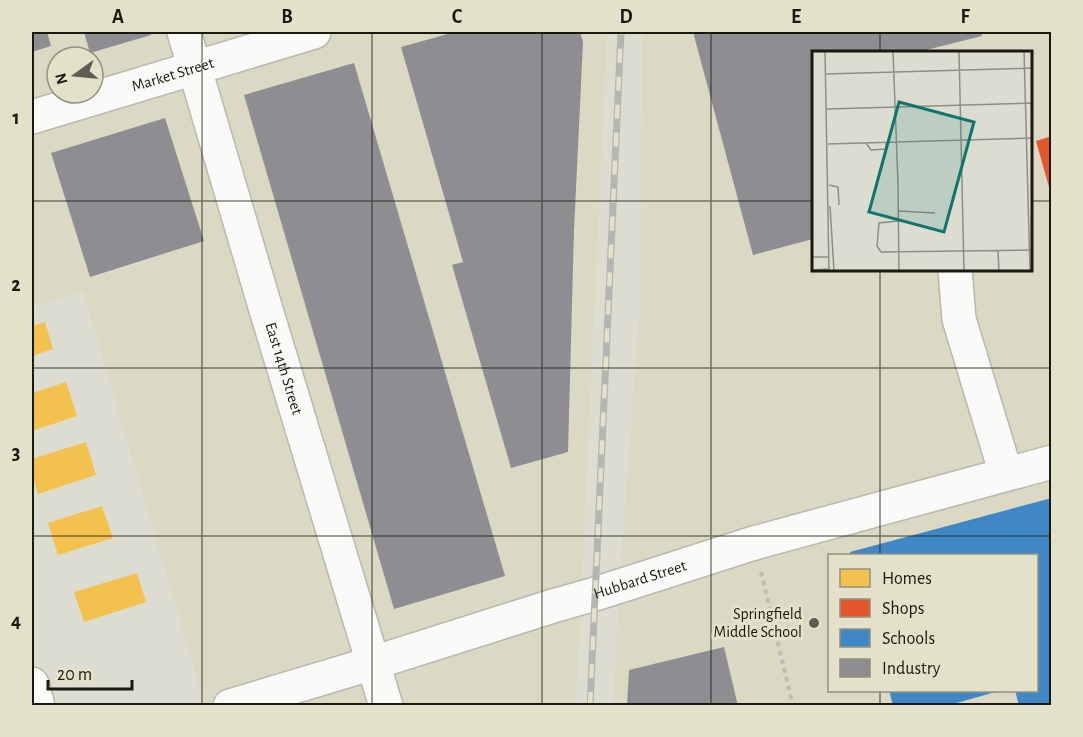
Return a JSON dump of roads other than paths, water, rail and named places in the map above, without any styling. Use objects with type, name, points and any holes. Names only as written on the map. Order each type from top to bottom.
[{"type":"street","name":"East 14th Street","points":[[184,32],[386,705]]},
{"type":"street","name":"Market Street","points":[[32,117],[314,32]]},
{"type":"street","points":[[955,272],[959,319],[1006,474]]},
{"type":"street","name":"Hubbard Street","points":[[230,705],[373,663],[754,543],[1052,462]]},
{"type":"street","points":[[32,684],[38,705]]},
{"type":"railway","points":[[590,706],[621,32]]},
{"type":"place","name":"Springfield Middle School","points":[[814,623]]}]
